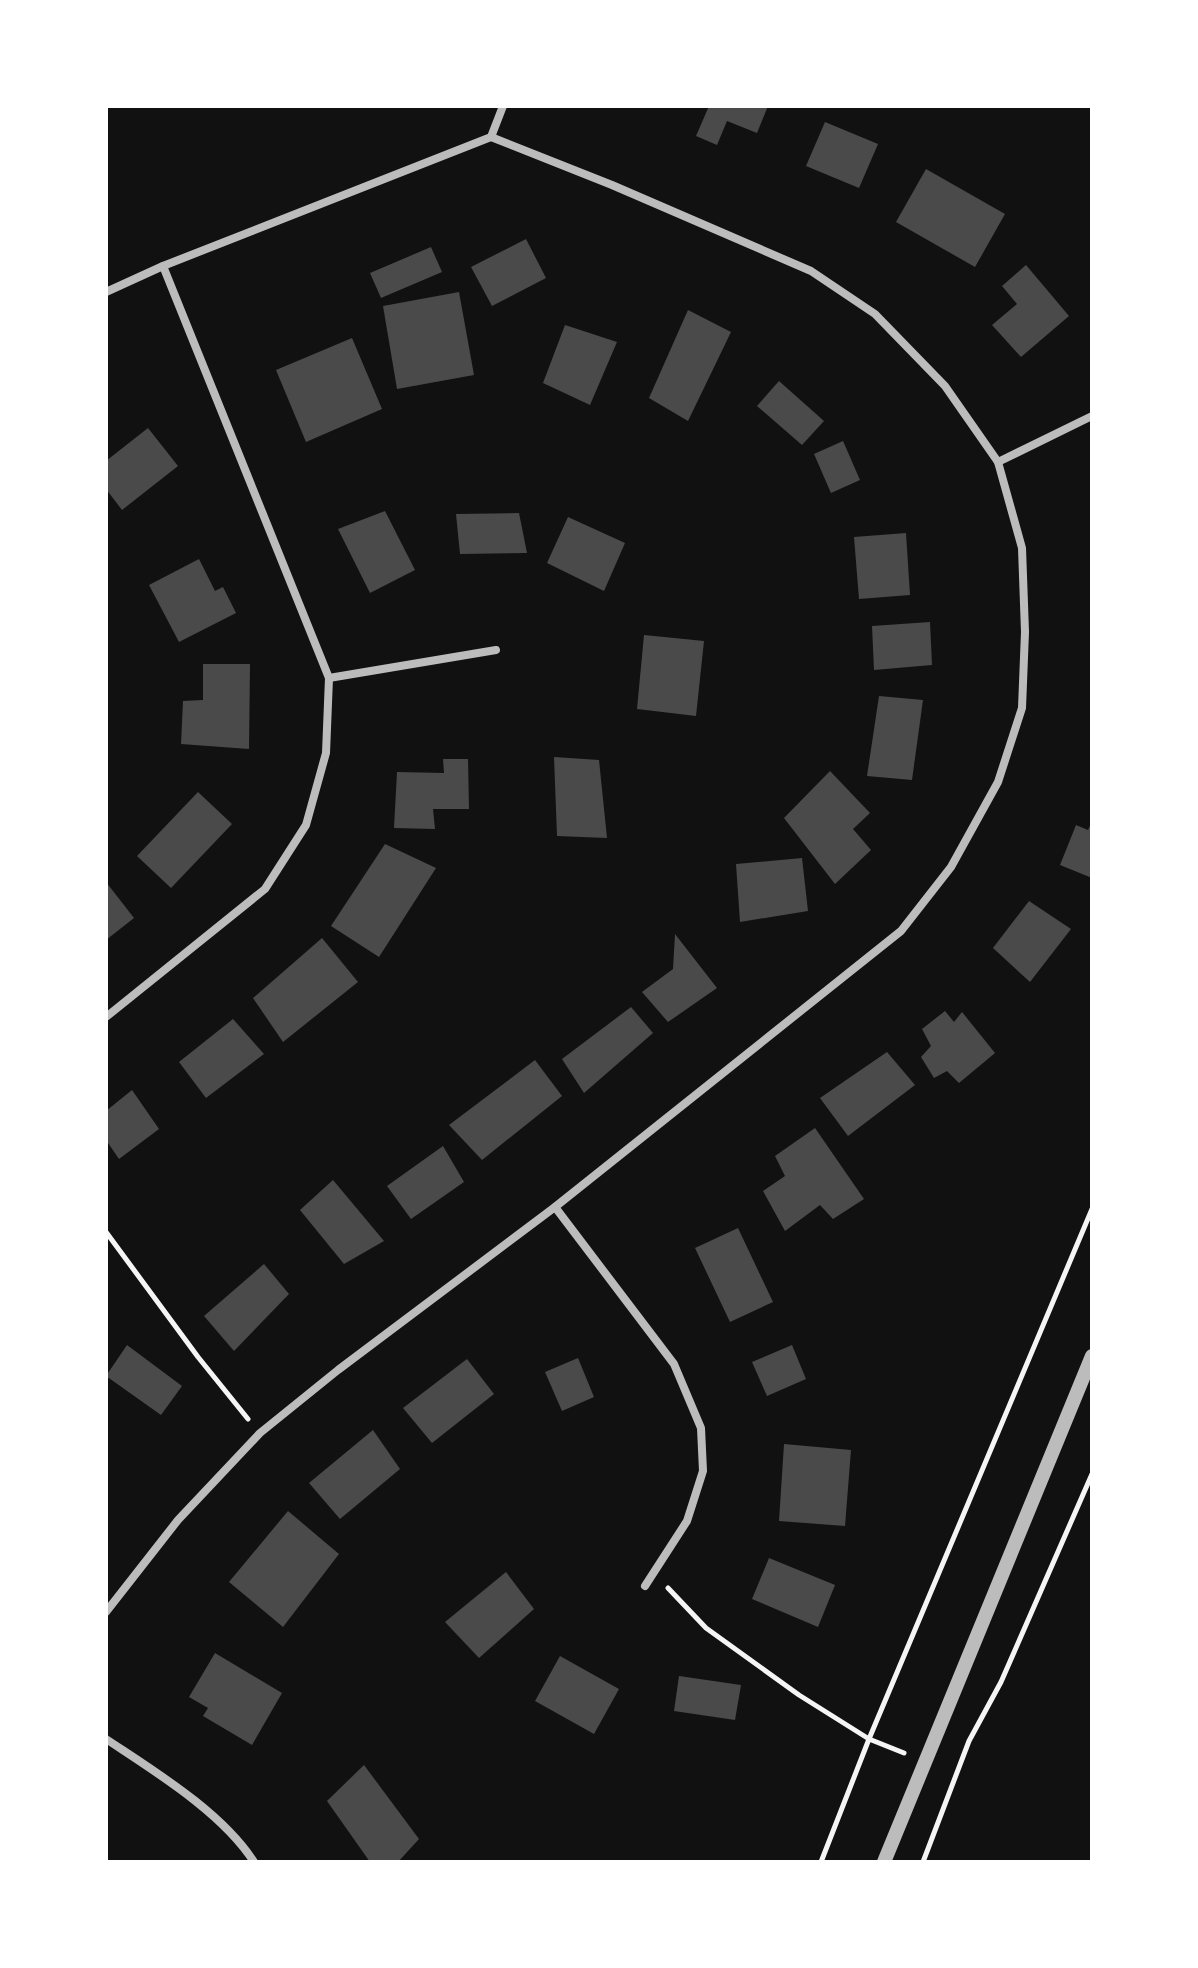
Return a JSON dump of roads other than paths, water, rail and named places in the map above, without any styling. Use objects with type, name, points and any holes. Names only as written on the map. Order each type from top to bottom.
[{"type":"street","points":[[491,137],[503,106]]},
{"type":"street","points":[[106,292],[163,266],[491,137],[612,185],[811,271],[875,314],[945,386],[998,462],[1022,548],[1025,632],[1022,708],[998,782],[951,867],[901,931],[555,1207],[338,1370],[260,1433],[178,1520],[106,1612]]},
{"type":"street","points":[[106,1017],[265,889],[306,825],[326,753],[329,678],[163,266]]},
{"type":"street","points":[[998,462],[1092,416]]},
{"type":"street","points":[[329,678],[496,650]]},
{"type":"street","points":[[555,1207],[674,1364],[701,1428],[703,1471],[687,1521],[645,1586]]},
{"type":"street","points":[[884,1862],[1092,1356]]},
{"type":"street","points":[[106,1739],[186,1792],[246,1850],[254,1862]]}]
